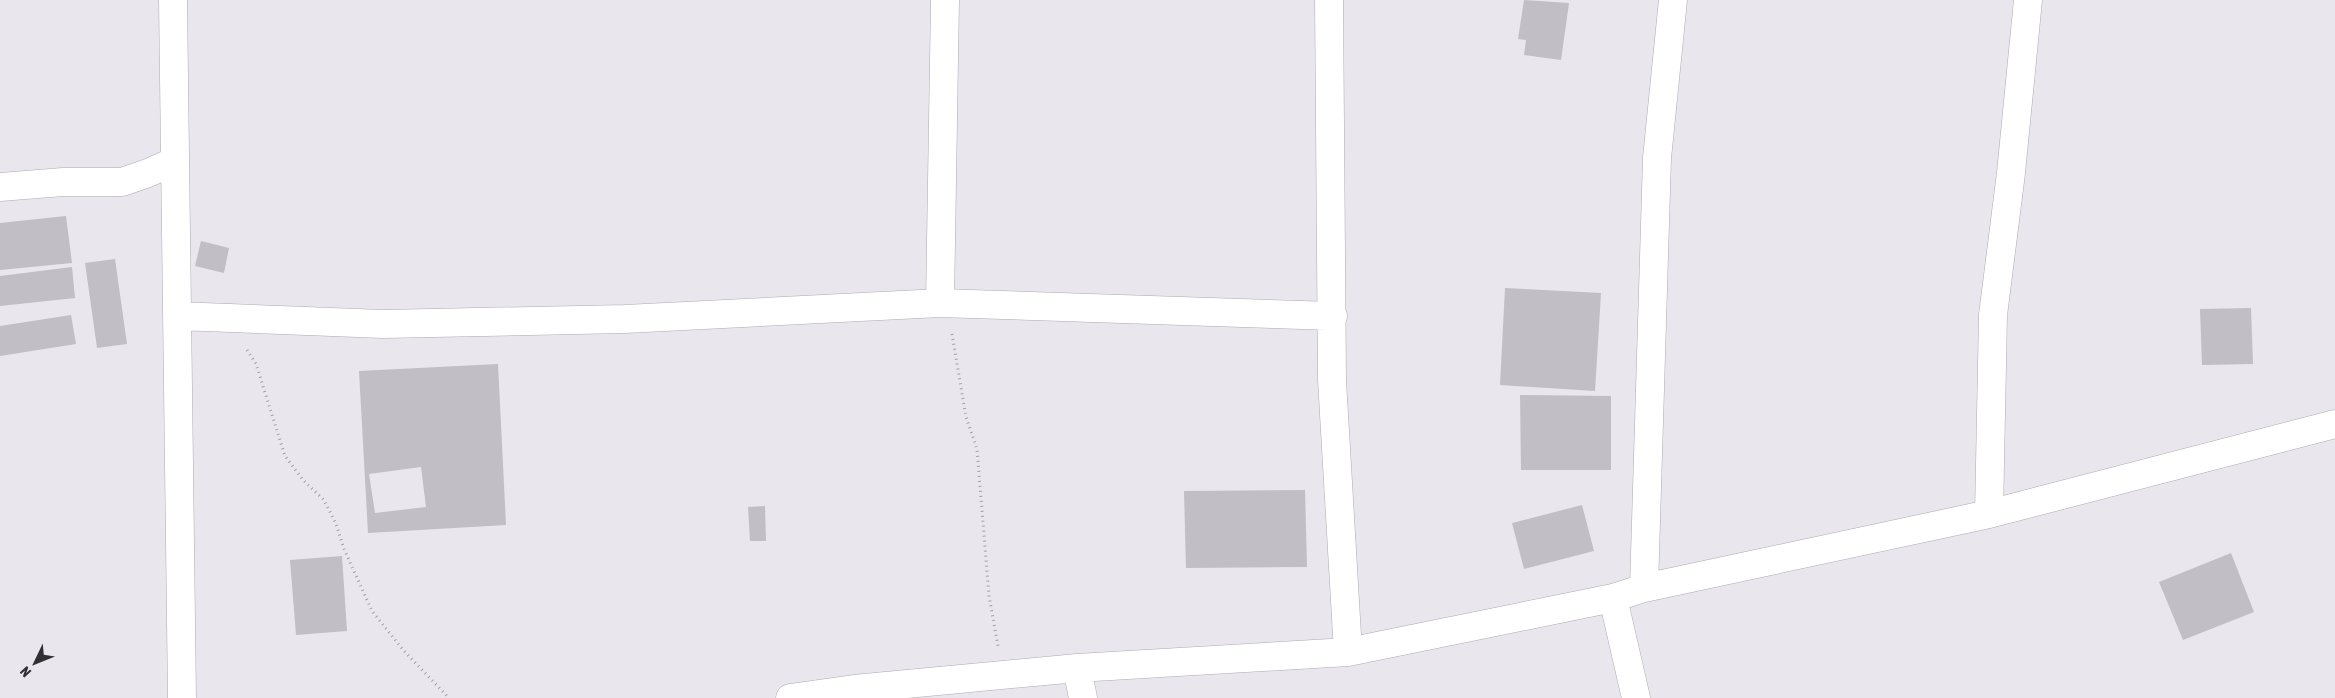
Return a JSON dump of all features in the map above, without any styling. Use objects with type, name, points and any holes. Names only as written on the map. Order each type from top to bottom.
[{"type":"street","points":[[173,0],[182,698]]},
{"type":"street","points":[[940,303],[945,0]]},
{"type":"street","points":[[1329,0],[1333,316],[1332,380],[1348,652]]},
{"type":"street","points":[[1644,588],[1657,158],[1673,0]]},
{"type":"street","points":[[1989,514],[1993,314],[2012,173],[2028,0]]},
{"type":"street","points":[[0,187],[63,182],[122,182],[174,161]]},
{"type":"street","points":[[177,316],[219,316],[383,324],[625,319],[940,303],[1333,316]]},
{"type":"street","points":[[790,698],[854,689],[1077,668],[1348,652],[1612,598],[1644,588],[1989,514],[2335,424]]},
{"type":"street","points":[[1612,598],[1636,698]]},
{"type":"street","points":[[1077,668],[1083,698]]},
{"type":"path","points":[[940,303],[952,335],[966,417],[977,450],[989,596],[1004,675]]},
{"type":"path","points":[[219,316],[244,344],[256,364],[285,456],[303,480],[324,500],[372,611],[404,651],[449,698]]},
{"type":"building","points":[[1524,0],[1569,3],[1561,60],[1524,55],[1526,40],[1518,39]]},
{"type":"building","points":[[66,216],[72,263],[0,270],[0,223]]},
{"type":"building","points":[[201,241],[229,248],[224,273],[195,266]]},
{"type":"building","points":[[115,259],[127,344],[97,348],[85,263]]},
{"type":"building","points":[[72,267],[75,298],[0,306],[0,276]]},
{"type":"building","points":[[1505,288],[1601,293],[1595,391],[1500,385]]},
{"type":"building","points":[[2251,308],[2253,364],[2202,365],[2200,309]]},
{"type":"building","points":[[71,315],[76,344],[0,356],[0,326]]},
{"type":"building","points":[[498,364],[506,525],[368,533],[359,371]],"holes":[[[421,467],[426,507],[375,513],[369,474]]]},
{"type":"building","points":[[1520,395],[1611,396],[1611,470],[1521,470]]},
{"type":"building","points":[[1305,490],[1307,567],[1186,568],[1184,491]]},
{"type":"building","points":[[1582,505],[1594,551],[1524,569],[1512,523]]},
{"type":"building","points":[[765,506],[766,541],[750,541],[748,507]]},
{"type":"building","points":[[2231,553],[2254,612],[2183,640],[2159,582]]},
{"type":"building","points":[[342,556],[347,631],[296,635],[290,560]]}]
